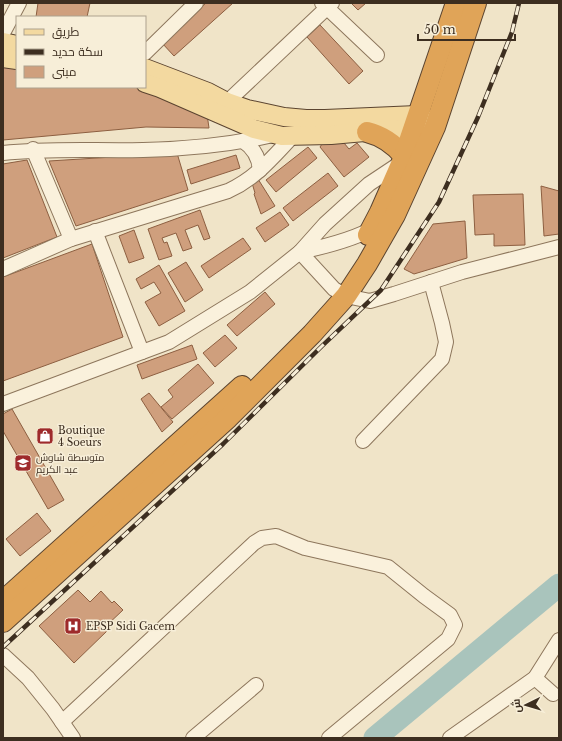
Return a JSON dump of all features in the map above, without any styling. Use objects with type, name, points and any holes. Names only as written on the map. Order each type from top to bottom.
[{"type":"highway","points":[[3,601],[292,340],[327,300],[340,292],[353,262],[380,212],[403,159],[456,3]]},
{"type":"highway","points":[[3,622],[228,418],[291,356],[340,292],[367,264],[395,215],[435,127],[476,3]]},
{"type":"highway","points":[[367,132],[383,138],[398,149],[403,159]]},
{"type":"main road","points":[[3,42],[16,45]]},
{"type":"main road","points":[[3,58],[16,60]]},
{"type":"main road","points":[[146,68],[208,92],[223,108],[254,129],[282,136],[331,135],[367,132],[415,122]]},
{"type":"main road","points":[[146,83],[223,108],[247,109],[284,117],[306,119],[415,122],[435,127]]},
{"type":"main road","points":[[282,136],[284,117]]},
{"type":"street","points":[[3,33],[19,3]]},
{"type":"street","points":[[146,52],[196,3]]},
{"type":"street","points":[[223,108],[327,5],[377,55]]},
{"type":"street","points":[[3,153],[33,150],[144,150],[199,147],[282,136]]},
{"type":"street","points":[[3,269],[71,239],[228,191],[251,178],[260,170],[282,136]]},
{"type":"street","points":[[243,141],[256,153],[260,170]]},
{"type":"street","points":[[33,150],[71,239]]},
{"type":"street","points":[[3,404],[169,342],[250,292],[300,252],[325,224],[369,184],[403,159]]},
{"type":"street","points":[[300,252],[318,248],[371,230],[395,215]]},
{"type":"street","points":[[95,231],[142,352]]},
{"type":"street","points":[[300,252],[340,292],[370,301],[462,272],[559,247]]},
{"type":"street","points":[[363,441],[442,359],[446,342],[430,282]]},
{"type":"street","points":[[62,722],[254,543],[262,538],[276,536],[305,548],[388,567],[450,615],[455,625],[448,639],[329,738]]},
{"type":"street","points":[[450,738],[535,678],[559,640]]},
{"type":"street","points":[[3,655],[28,678],[53,709],[73,738]]},
{"type":"street","points":[[535,678],[553,694]]},
{"type":"street","points":[[193,738],[256,685]]},
{"type":"building","points":[[38,3],[90,3],[87,16],[36,16]]},
{"type":"building","points":[[206,3],[233,3],[174,56],[162,43]]},
{"type":"building","points":[[351,3],[366,3],[358,10]]},
{"type":"building","points":[[320,25],[363,71],[349,84],[307,37]]},
{"type":"building","points":[[3,67],[16,69],[16,88],[141,88],[207,114],[209,128],[146,127],[3,140]]},
{"type":"building","points":[[344,143],[349,149],[357,143],[369,157],[344,177],[320,147],[322,144]]},
{"type":"building","points":[[308,147],[317,158],[276,192],[266,180]]},
{"type":"building","points":[[177,153],[188,190],[76,226],[49,161]]},
{"type":"building","points":[[236,155],[240,168],[191,184],[187,170]]},
{"type":"building","points":[[27,160],[57,237],[3,258],[3,164]]},
{"type":"building","points":[[328,173],[338,186],[293,221],[283,208]]},
{"type":"building","points":[[258,179],[275,206],[261,214],[252,183]]},
{"type":"building","points":[[541,186],[559,191],[559,234],[544,236]]},
{"type":"building","points":[[523,194],[525,245],[494,246],[494,234],[475,235],[473,195]]},
{"type":"building","points":[[200,210],[210,238],[204,240],[198,225],[185,230],[192,248],[183,251],[176,233],[162,238],[164,243],[167,242],[172,256],[159,260],[148,229]]},
{"type":"building","points":[[280,212],[289,225],[265,242],[256,228]]},
{"type":"building","points":[[465,221],[467,258],[414,274],[404,269],[433,224]]},
{"type":"building","points":[[134,230],[144,258],[129,263],[119,236]]},
{"type":"building","points":[[243,238],[251,249],[209,278],[201,266]]},
{"type":"building","points":[[92,244],[123,337],[3,381],[3,277]]},
{"type":"building","points":[[186,262],[203,290],[185,302],[168,273]]},
{"type":"building","points":[[159,265],[185,311],[159,326],[145,302],[161,293],[154,282],[141,289],[136,279]]},
{"type":"building","points":[[265,292],[275,304],[237,336],[227,325]]},
{"type":"building","points":[[225,335],[237,348],[215,367],[203,353]]},
{"type":"building","points":[[192,345],[197,359],[142,379],[137,365]]},
{"type":"building","points":[[198,364],[214,383],[172,419],[161,407],[173,397],[168,390]]},
{"type":"building","points":[[149,393],[173,422],[162,432],[141,399]]},
{"type":"building","points":[[12,409],[64,500],[48,509],[3,431],[3,414]]},
{"type":"building","points":[[37,513],[51,531],[20,556],[6,539]]},
{"type":"building","name":"EPSP Sidi Gacem","points":[[78,590],[90,602],[101,591],[112,603],[114,601],[123,610],[105,627],[108,630],[74,663],[39,626]]},
{"type":"waterway","points":[[375,738],[559,585]]},
{"type":"railway","points":[[3,647],[223,444],[381,290],[439,202],[478,117],[512,32],[519,3]]},
{"type":"place","name":"Boutique 4 Soeurs","points":[[45,436]]},
{"type":"place","name":"متوسطة شاوش عبد الكريم","points":[[23,463]]},
{"type":"place","name":"EPSP Sidi Gacem","points":[[73,626]]}]
